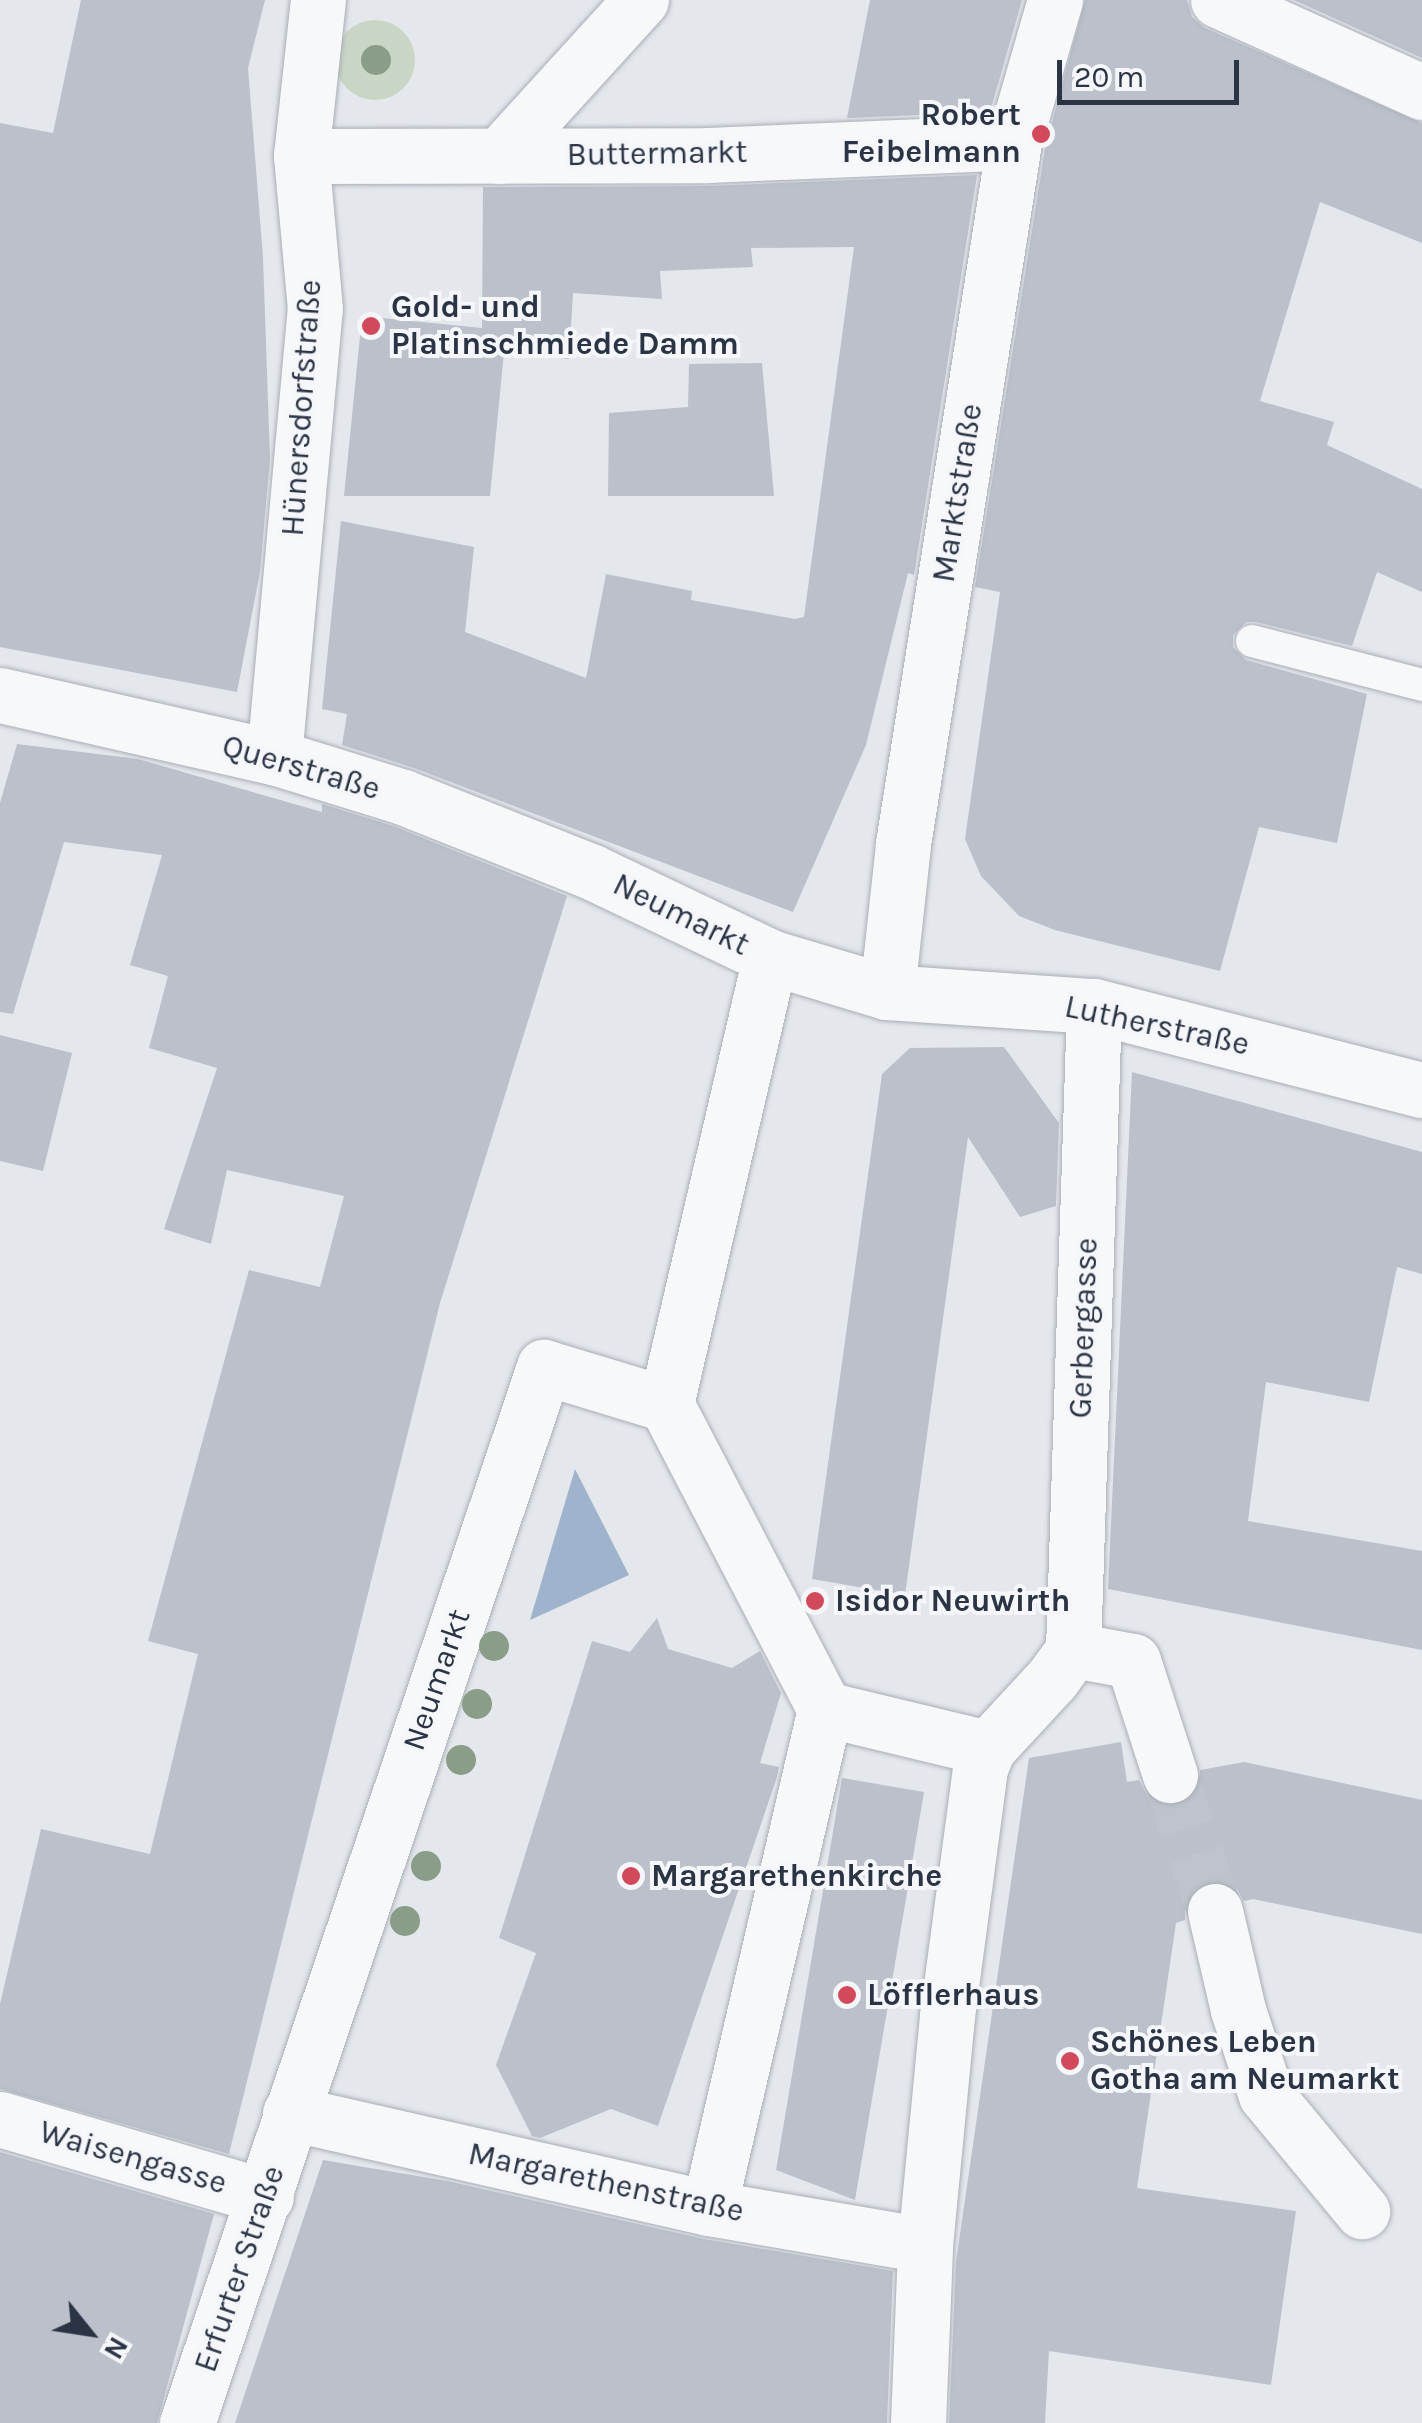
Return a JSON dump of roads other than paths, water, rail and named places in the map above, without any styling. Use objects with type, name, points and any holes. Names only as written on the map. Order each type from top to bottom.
[{"type":"street","name":"Hünersdorfstraße","points":[[274,756],[315,308],[301,156],[318,0]]},
{"type":"street","points":[[499,156],[641,0]]},
{"type":"street","name":"Marktstraße","points":[[887,992],[906,826],[1014,142],[1056,0]]},
{"type":"street","points":[[1218,0],[1422,92]]},
{"type":"street","name":"Buttermarkt","points":[[301,156],[708,155],[1014,142]]},
{"type":"street","name":"Querstraße","points":[[0,694],[274,756],[402,797],[592,872]]},
{"type":"street","name":"Neumarkt","points":[[592,872],[770,957],[887,992]]},
{"type":"street","name":"Neumarkt","points":[[290,2113],[544,1367],[666,1404],[770,957]]},
{"type":"street","name":"Lutherstraße","points":[[887,992],[1094,1006],[1422,1090]]},
{"type":"street","name":"Gerbergasse","points":[[1072,1650],[1094,1006]]},
{"type":"street","points":[[666,1404],[825,1709],[709,2208]]},
{"type":"street","points":[[918,2423],[925,2244],[946,2016],[980,1768],[988,1748],[1052,1679],[1072,1650],[1133,1661],[1170,1775]]},
{"type":"street","points":[[825,1709],[988,1748]]},
{"type":"street","points":[[1214,1910],[1238,2010],[1266,2096],[1362,2212]]},
{"type":"street","name":"Erfurter Straße","points":[[187,2423],[266,2197],[290,2113]]},
{"type":"street","name":"Margarethenstraße","points":[[290,2113],[709,2208],[925,2244]]},
{"type":"street","name":"Waisengasse","points":[[0,2120],[266,2197]]},
{"type":"lane","points":[[1252,641],[1422,685]]},
{"type":"water","points":[[575,1469],[629,1575],[530,1620]]},
{"type":"tunnel","points":[[1170,1775],[1215,1911]]},
{"type":"place","name":"Robert Feibelmann","points":[[1041,134]]},
{"type":"place","name":"Gold- und Platinschmiede Damm","points":[[371,326]]},
{"type":"place","name":"Isidor Neuwirth","points":[[815,1601]]},
{"type":"place","name":"Margarethenkirche","points":[[631,1876]]},
{"type":"place","name":"Löfflerhaus","points":[[847,1995]]},
{"type":"place","name":"Schönes Leben Gotha am Neumarkt","points":[[1070,2061]]}]
